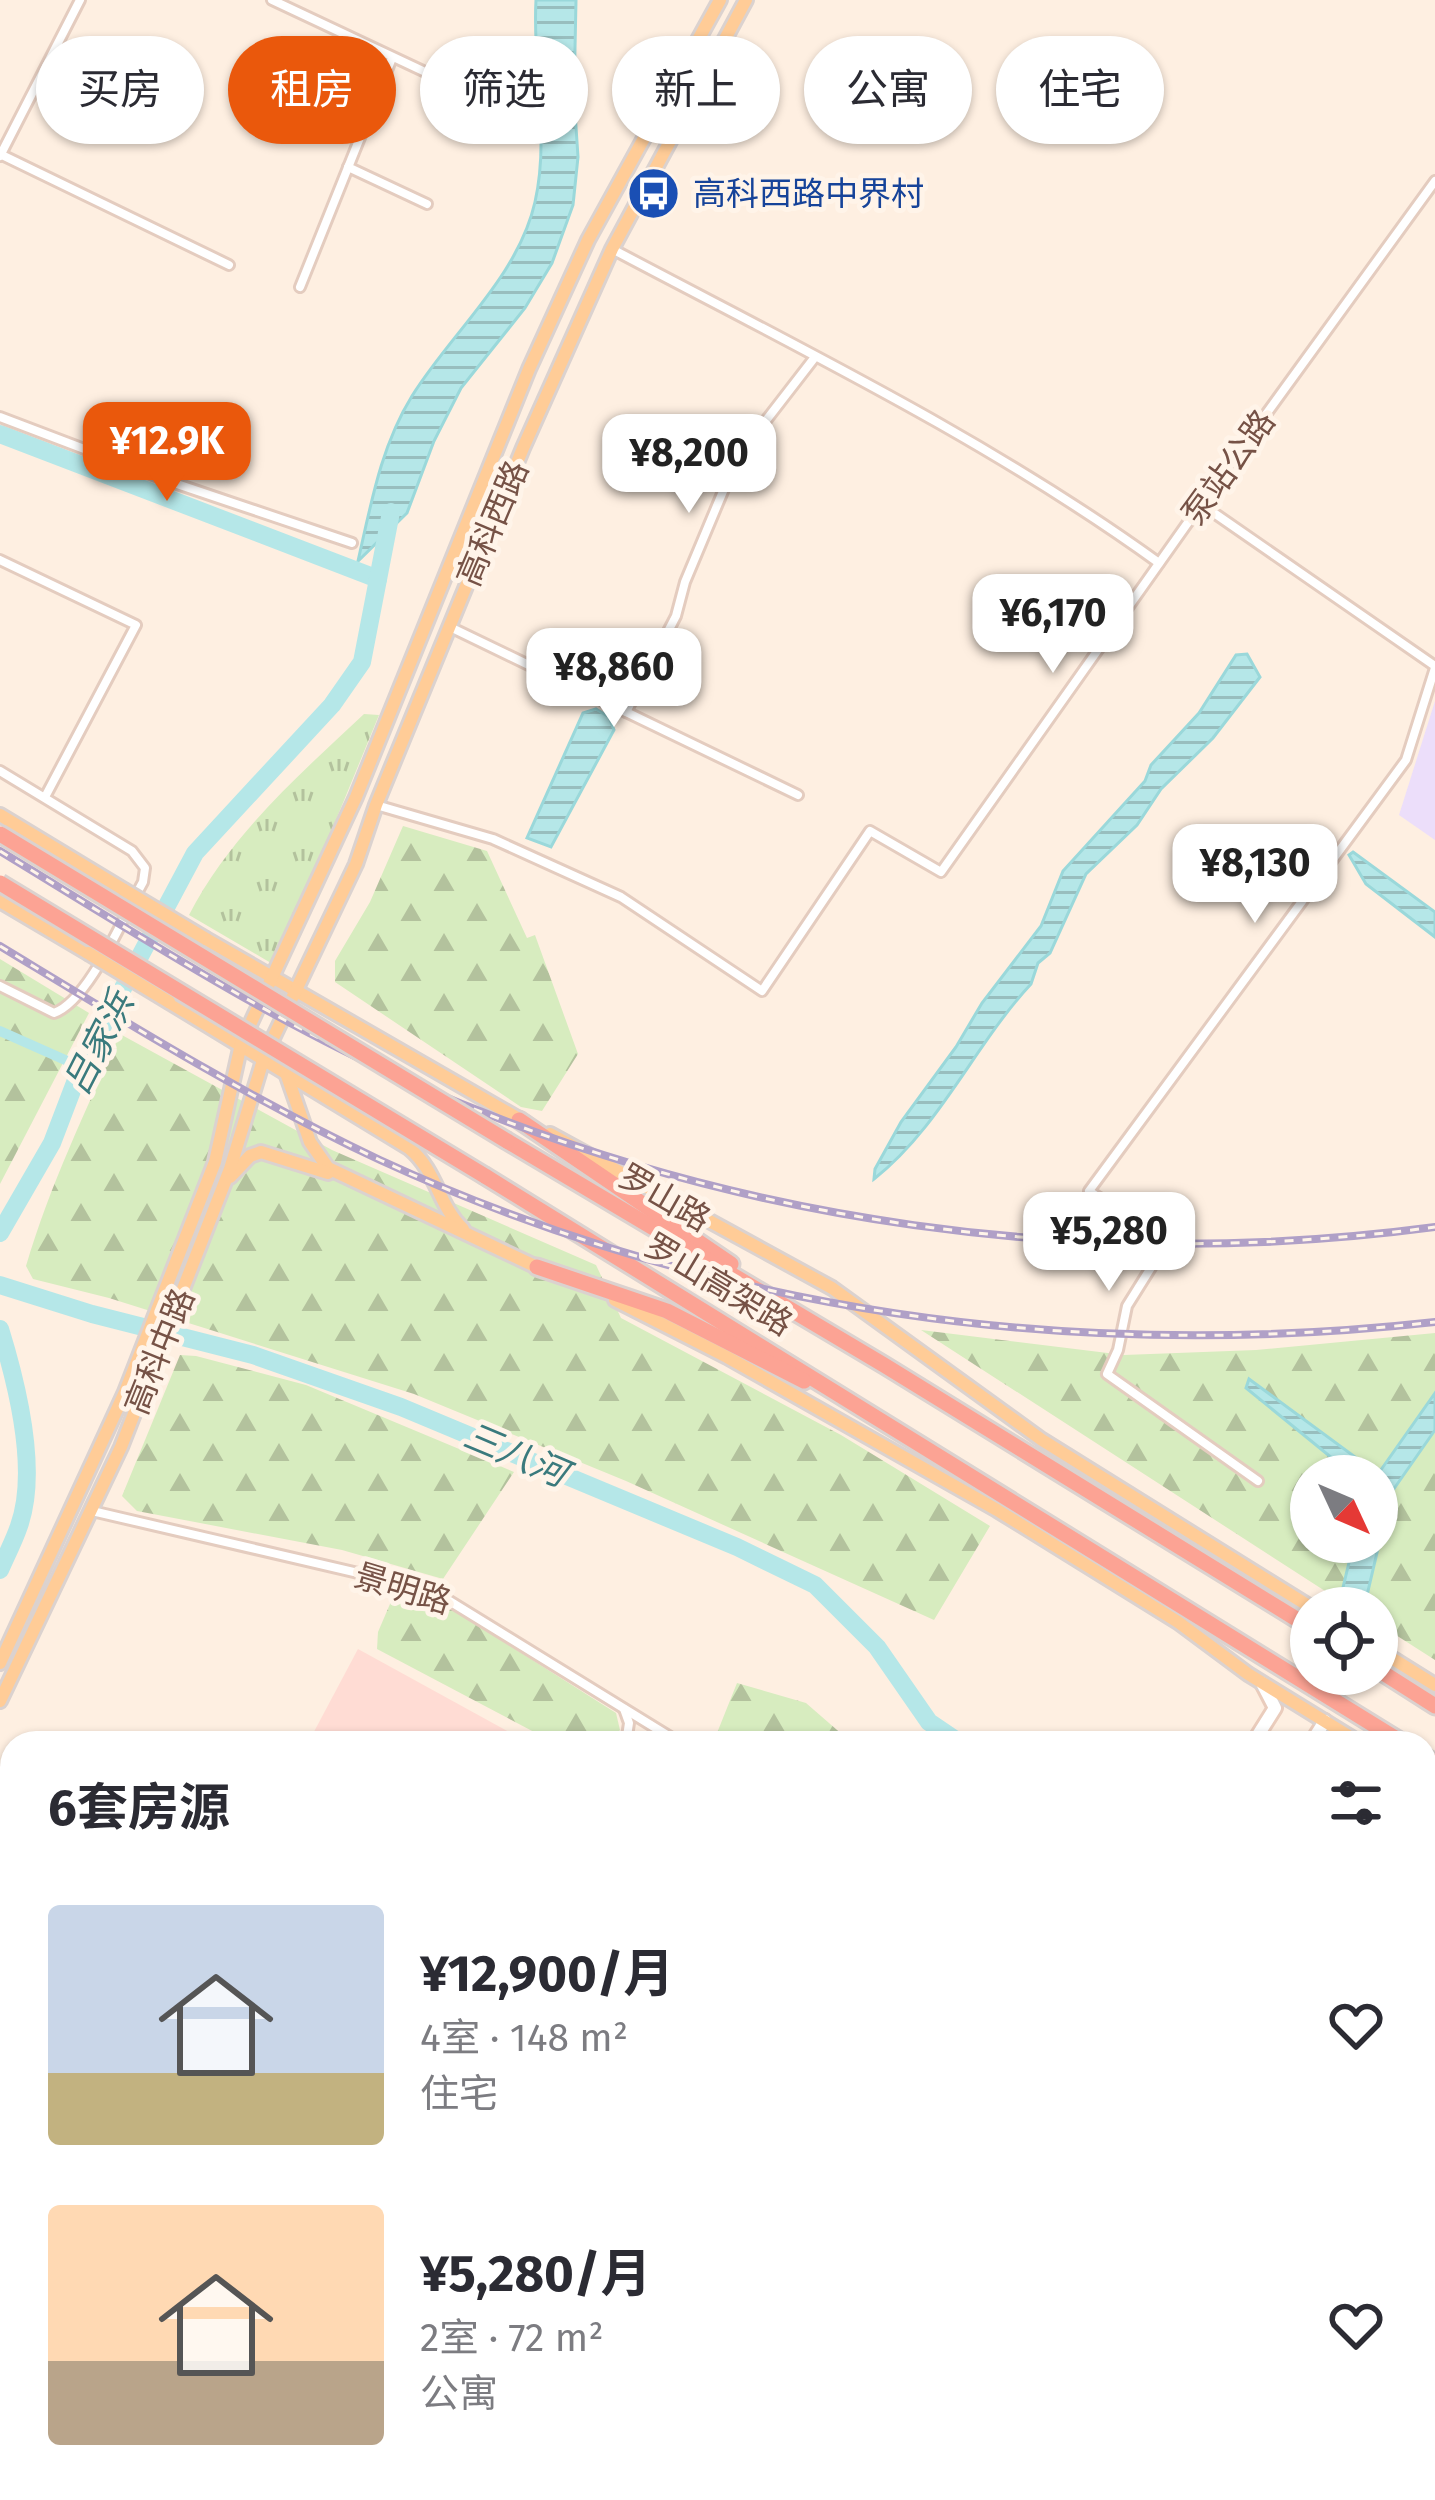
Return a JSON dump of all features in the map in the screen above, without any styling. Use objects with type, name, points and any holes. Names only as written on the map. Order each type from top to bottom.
[{"type":"highway","name":"罗山高架路","points":[[0,834],[884,1365],[1290,1615]]},
{"type":"highway","name":"罗山高架路","points":[[0,883],[1384,1731]]},
{"type":"highway","points":[[519,1120],[884,1365]]},
{"type":"highway","points":[[537,1267],[667,1311],[857,1405]]},
{"type":"highway","points":[[1398,1683],[1435,1706]]},
{"type":"main road","name":"高科西路","points":[[271,977],[356,797],[588,240],[720,0]]},
{"type":"main road","name":"高科西路","points":[[292,992],[356,864],[448,626],[612,249],[746,0]]},
{"type":"main road","name":"罗山路","points":[[0,815],[292,992],[832,1288],[1007,1416],[1290,1594]]},
{"type":"main road","points":[[0,901],[264,1057],[418,1156],[433,1173],[444,1205],[469,1234]]},
{"type":"main road","name":"高科中路","points":[[0,1664],[95,1461],[155,1316],[215,1162],[241,1044],[271,977]]},
{"type":"main road","name":"高科中路","points":[[0,1701],[92,1511],[160,1350],[225,1182],[264,1057],[292,992]]},
{"type":"main road","points":[[286,1073],[320,1159],[328,1168],[668,1325],[929,1471],[1178,1622],[1341,1731]]},
{"type":"main road","points":[[225,1182],[261,1152],[351,1181]]},
{"type":"main road","points":[[1398,1662],[1435,1685]]},
{"type":"main road","points":[[1261,1731],[1275,1708],[1262,1682]]},
{"type":"main road","points":[[1319,1731],[1325,1721]]},
{"type":"street","points":[[80,0],[0,155],[229,265]]},
{"type":"street","points":[[272,0],[346,36]]},
{"type":"street","points":[[300,287],[357,144]]},
{"type":"street","points":[[348,167],[427,204]]},
{"type":"street","name":"泵站公路","points":[[376,805],[493,838],[621,897],[762,991],[870,831],[941,872],[1435,181]]},
{"type":"street","points":[[612,249],[1010,467],[1160,563]]},
{"type":"street","points":[[626,712],[676,616],[685,582],[737,458],[815,357]]},
{"type":"street","points":[[0,417],[352,543]]},
{"type":"street","points":[[1201,504],[1435,667],[1406,760],[1088,1191],[1167,1243],[1127,1306],[1118,1350],[1107,1374],[1258,1481]]},
{"type":"street","points":[[0,560],[136,625],[45,797]]},
{"type":"street","points":[[448,626],[798,796]]},
{"type":"street","points":[[0,771],[132,851],[146,868],[85,986],[62,1011],[48,1011],[0,986]]},
{"type":"street","name":"景明路","points":[[92,1511],[424,1589],[466,1608],[661,1731]]},
{"type":"street","points":[[624,1708],[628,1731]]},
{"type":"shaded area","points":[[1435,701],[1435,840],[1399,815]]},
{"type":"shaded area","points":[[358,1649],[507,1731],[314,1731]]},
{"type":"green space","points":[[364,714],[379,715],[276,966],[189,915],[245,832]]},
{"type":"green space","points":[[403,826],[487,851],[527,938],[535,935],[578,1054],[542,1111],[521,1107],[335,982],[335,961],[370,902]]},
{"type":"green space","points":[[0,959],[89,1013],[0,1184]]},
{"type":"green space","points":[[120,1034],[332,1150],[596,1265],[621,1318],[841,1435],[990,1526],[934,1620],[626,1481],[414,1394],[109,1298],[33,1279],[26,1266],[46,1206]]},
{"type":"green space","points":[[921,1330],[1124,1355],[1256,1350],[1435,1333],[1435,1393],[1392,1455],[1351,1455],[1249,1380],[1246,1389],[1328,1455],[1290,1455],[1290,1563],[1349,1563],[1342,1587],[1319,1587]]},
{"type":"green space","points":[[180,1355],[306,1385],[514,1472],[443,1579],[342,1550],[137,1511],[122,1496]]},
{"type":"green space","points":[[1435,1430],[1435,1660],[1398,1636],[1398,1587],[1369,1587],[1375,1563],[1398,1563],[1398,1483]]},
{"type":"green space","points":[[396,1590],[444,1604],[616,1713],[620,1730],[532,1731],[377,1649],[378,1632]]},
{"type":"green space","points":[[737,1683],[806,1703],[838,1731],[718,1731]]},
{"type":"water","points":[[536,0],[576,0],[575,36],[536,36]]},
{"type":"water","points":[[541,144],[577,144],[573,205],[552,263],[525,308],[461,388],[434,441],[407,513],[358,561],[392,435],[412,396],[514,255],[535,202]]},
{"type":"water","points":[[1247,654],[1260,677],[1213,738],[1161,789],[1137,825],[1086,874],[1031,984],[918,1135],[874,1179],[901,1122],[1041,926],[1063,871],[1145,781],[1151,765],[1199,713],[1236,655]]},
{"type":"water","points":[[596,709],[609,717],[614,730],[551,847],[527,838],[583,713]]},
{"type":"water","points":[[1353,852],[1435,912],[1435,937],[1366,884],[1349,855]]},
{"type":"water","points":[[1249,1379],[1352,1455],[1328,1455],[1246,1388]]},
{"type":"water","points":[[1435,1393],[1435,1430],[1398,1483],[1398,1455],[1391,1455]]},
{"type":"water","points":[[1349,1563],[1375,1563],[1369,1587],[1343,1587]]},
{"type":"waterway","points":[[0,434],[378,579]]},
{"type":"waterway","name":"吕家浜","points":[[0,1233],[52,1143],[81,1067],[195,853],[332,705],[362,662],[391,512]]},
{"type":"waterway","name":"三八河","points":[[0,1031],[81,1067]]},
{"type":"waterway","name":"三八河","points":[[0,1285],[253,1355],[401,1407],[737,1547],[815,1585],[877,1647],[929,1722],[942,1731]]},
{"type":"waterway","name":"吕家浜","points":[[0,1329],[19,1401],[27,1479],[19,1526],[0,1570]]},
{"type":"railway","points":[[0,851],[203,974],[358,1058],[534,1132],[658,1171],[785,1203],[914,1225],[1043,1239],[1174,1244],[1305,1240],[1435,1227]]},
{"type":"railway","points":[[0,946],[187,1058],[380,1160],[506,1213],[634,1255],[764,1289],[896,1313],[1029,1329],[1164,1335],[1299,1333],[1435,1322]]},
{"type":"place","name":"高科西路中界村","points":[[654,193]]}]
